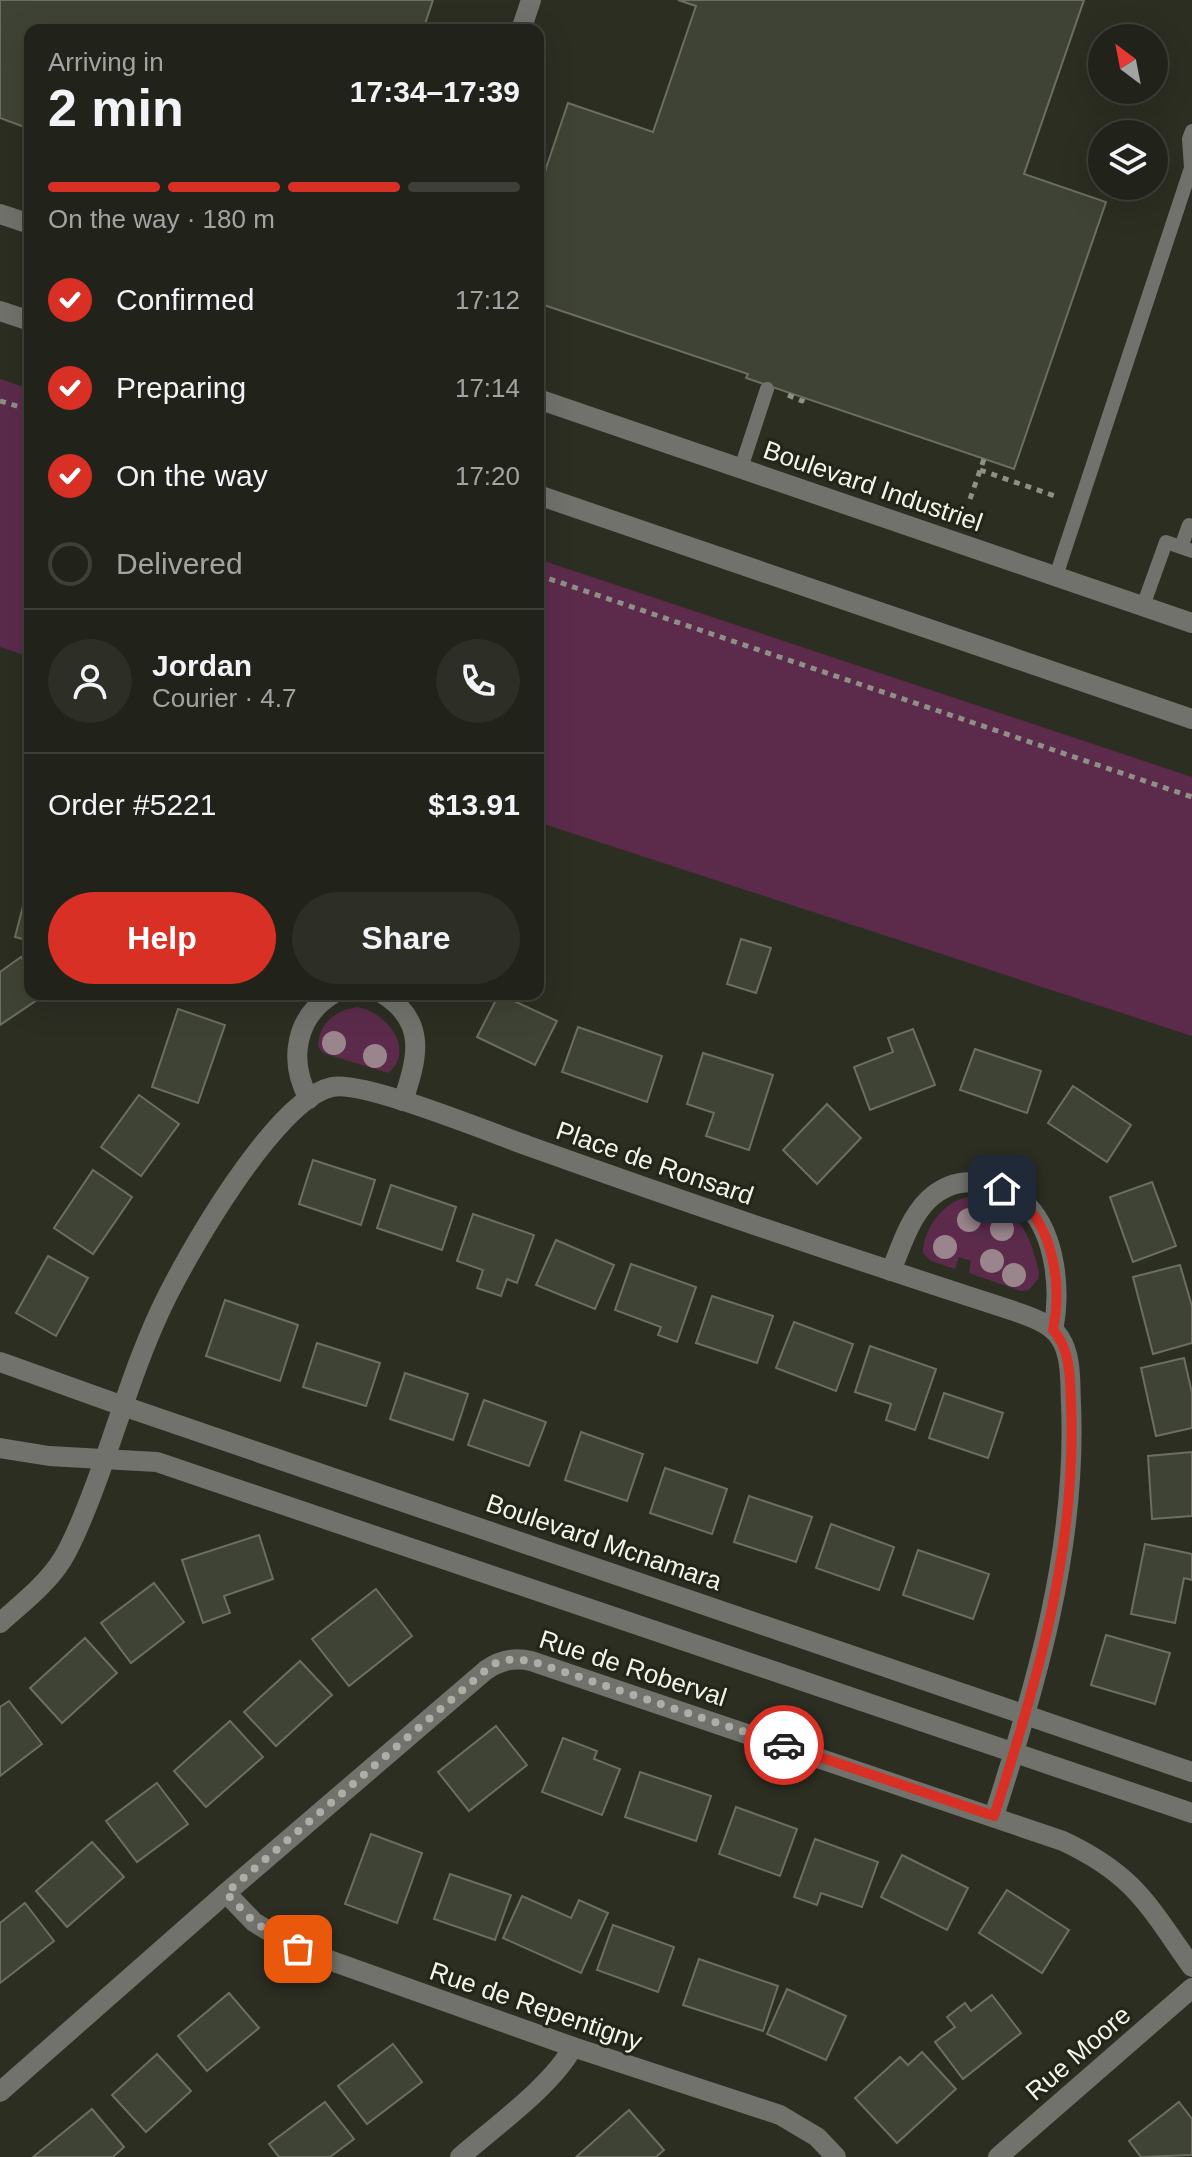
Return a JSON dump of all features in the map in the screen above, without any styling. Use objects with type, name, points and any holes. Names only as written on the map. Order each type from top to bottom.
[{"type":"street","points":[[523,24],[531,0]]},
{"type":"street","points":[[0,214],[24,222]]},
{"type":"street","points":[[0,311],[24,319]]},
{"type":"street","name":"Boulevard Industriel","points":[[544,401],[1192,623]]},
{"type":"street","points":[[544,497],[1192,719]]},
{"type":"street","points":[[309,1099],[299,1077],[296,1049],[309,1015],[326,1000]]},
{"type":"street","points":[[391,1000],[401,1007],[415,1035],[413,1069],[403,1101]]},
{"type":"street","name":"Place de Ronsard","points":[[0,1623],[38,1589],[63,1559],[106,1458],[158,1315],[193,1246],[259,1151],[294,1111],[325,1089],[341,1086],[403,1101],[639,1186],[1014,1311],[1053,1330]]},
{"type":"street","points":[[891,1271],[910,1224],[920,1209],[937,1193],[965,1181],[1002,1189],[1028,1206],[1045,1235],[1056,1285],[1053,1330],[1062,1342],[1068,1364],[1072,1432],[1070,1494],[1056,1594],[1026,1714],[994,1816]]},
{"type":"street","name":"Boulevard Mcnamara","points":[[0,1362],[1192,1772]]},
{"type":"street","points":[[0,1448],[49,1456],[157,1462],[1192,1813]]},
{"type":"street","name":"Rue de Roberval","points":[[0,2092],[486,1670],[512,1659],[545,1666],[1063,1841],[1087,1852],[1120,1874],[1148,1902],[1192,1967]]},
{"type":"street","name":"Rue de Repentigny","points":[[226,1893],[254,1922],[298,1949],[573,2047],[780,2115],[817,2137],[836,2157]]},
{"type":"street","name":"Rue Moore","points":[[998,2157],[1192,1988]]},
{"type":"street","points":[[460,2157],[547,2080],[565,2062],[573,2047]]},
{"type":"lane","points":[[1056,576],[1191,168],[1189,139],[1192,131]]},
{"type":"lane","points":[[741,468],[767,389]]},
{"type":"lane","points":[[1143,606],[1166,542],[1186,549],[1189,525]]},
{"type":"path","points":[[789,396],[802,401],[803,397]]},
{"type":"path","points":[[0,401],[24,408]]},
{"type":"path","points":[[970,499],[984,459]]},
{"type":"path","points":[[980,470],[1051,495]]},
{"type":"path","points":[[544,577],[1192,797]]},
{"type":"shaded area","points":[[0,379],[24,387],[24,655],[0,647]]},
{"type":"shaded area","points":[[544,561],[1192,777],[1192,1036],[544,824]]},
{"type":"shaded area","points":[[357,1007],[378,1016],[394,1032],[399,1053],[388,1073],[323,1053],[318,1046],[321,1031],[330,1019]]},
{"type":"shaded area","points":[[968,1197],[985,1201],[1009,1213],[1025,1231],[1039,1273],[1029,1290],[1021,1291],[969,1273],[971,1261],[959,1257],[955,1269],[931,1261],[923,1253],[927,1235],[936,1218],[951,1204]]},
{"type":"building","points":[[0,0],[433,0],[425,24],[24,24],[24,127],[0,118]]},
{"type":"building","points":[[678,0],[1084,0],[1024,174],[1088,196],[1088,200],[1106,202],[1014,469],[544,305],[544,174],[568,103],[653,132],[696,6]]},
{"type":"building","points":[[24,902],[24,939],[15,937]]},
{"type":"building","points":[[741,939],[771,948],[756,993],[727,984]]},
{"type":"building","points":[[21,957],[24,961],[24,1000],[37,1000],[0,1025],[0,972]]},
{"type":"building","points":[[496,1000],[512,1000],[557,1021],[535,1065],[477,1037]]},
{"type":"building","points":[[178,1009],[225,1025],[198,1103],[152,1087]]},
{"type":"building","points":[[578,1027],[662,1056],[647,1102],[562,1072]]},
{"type":"building","points":[[913,1029],[935,1085],[870,1110],[854,1067],[893,1052],[888,1038]]},
{"type":"building","points":[[975,1049],[1041,1071],[1027,1113],[960,1090]]},
{"type":"building","points":[[703,1053],[773,1075],[749,1150],[706,1136],[714,1113],[687,1104]]},
{"type":"building","points":[[1073,1086],[1131,1125],[1107,1162],[1048,1123]]},
{"type":"building","points":[[139,1095],[179,1124],[141,1176],[101,1147]]},
{"type":"building","points":[[827,1104],[861,1138],[817,1184],[783,1150]]},
{"type":"building","points":[[313,1160],[375,1180],[361,1225],[299,1204]]},
{"type":"building","points":[[93,1170],[132,1197],[93,1254],[54,1228]]},
{"type":"building","points":[[1152,1182],[1176,1246],[1133,1262],[1110,1197]]},
{"type":"building","points":[[391,1185],[456,1207],[442,1250],[377,1228]]},
{"type":"building","points":[[473,1214],[534,1235],[517,1283],[507,1279],[501,1296],[477,1288],[483,1270],[457,1261]]},
{"type":"building","points":[[556,1240],[614,1265],[595,1309],[536,1285]]},
{"type":"building","points":[[48,1256],[88,1278],[56,1336],[16,1313]]},
{"type":"building","points":[[631,1264],[696,1287],[677,1342],[658,1335],[661,1327],[615,1310]]},
{"type":"building","points":[[1180,1265],[1192,1306],[1192,1343],[1153,1354],[1133,1277]]},
{"type":"building","points":[[712,1296],[773,1316],[757,1363],[696,1343]]},
{"type":"building","points":[[225,1300],[298,1325],[280,1381],[206,1356]]},
{"type":"building","points":[[794,1322],[853,1344],[836,1391],[776,1368]]},
{"type":"building","points":[[317,1343],[380,1363],[366,1406],[303,1387]]},
{"type":"building","points":[[870,1346],[936,1369],[915,1430],[886,1420],[891,1404],[855,1392]]},
{"type":"building","points":[[1184,1358],[1192,1393],[1192,1428],[1156,1436],[1141,1368]]},
{"type":"building","points":[[405,1373],[468,1394],[453,1440],[390,1419]]},
{"type":"building","points":[[944,1393],[1003,1413],[988,1458],[929,1438]]},
{"type":"building","points":[[484,1400],[546,1422],[529,1466],[468,1445]]},
{"type":"building","points":[[581,1432],[643,1454],[627,1501],[565,1480]]},
{"type":"building","points":[[1192,1452],[1192,1516],[1152,1519],[1148,1456]]},
{"type":"building","points":[[665,1468],[727,1489],[712,1534],[650,1513]]},
{"type":"building","points":[[749,1496],[812,1517],[796,1562],[734,1542]]},
{"type":"building","points":[[831,1524],[894,1547],[879,1590],[816,1568]]},
{"type":"building","points":[[259,1535],[273,1579],[224,1596],[230,1613],[203,1623],[182,1560]]},
{"type":"building","points":[[1145,1544],[1192,1554],[1192,1580],[1184,1578],[1175,1623],[1131,1614]]},
{"type":"building","points":[[918,1550],[989,1574],[973,1619],[903,1595]]},
{"type":"building","points":[[154,1583],[184,1622],[131,1663],[101,1623]]},
{"type":"building","points":[[376,1589],[412,1636],[349,1686],[312,1639]]},
{"type":"building","points":[[1106,1635],[1170,1653],[1155,1704],[1091,1685]]},
{"type":"building","points":[[85,1638],[117,1673],[62,1723],[30,1688]]},
{"type":"building","points":[[300,1661],[332,1695],[276,1746],[244,1712]]},
{"type":"building","points":[[9,1701],[42,1744],[0,1776],[0,1707]]},
{"type":"building","points":[[230,1721],[263,1757],[206,1807],[174,1771]]},
{"type":"building","points":[[496,1726],[527,1765],[469,1811],[438,1772]]},
{"type":"building","points":[[563,1738],[597,1751],[594,1759],[620,1769],[602,1815],[542,1792]]},
{"type":"building","points":[[640,1772],[711,1796],[696,1841],[625,1817]]},
{"type":"building","points":[[157,1783],[188,1824],[137,1862],[106,1821]]},
{"type":"building","points":[[736,1807],[797,1829],[780,1876],[719,1854]]},
{"type":"building","points":[[371,1834],[422,1853],[397,1923],[345,1904]]},
{"type":"building","points":[[815,1839],[878,1862],[862,1907],[821,1893],[817,1905],[794,1897]]},
{"type":"building","points":[[92,1842],[124,1877],[67,1927],[36,1891]]},
{"type":"building","points":[[902,1855],[968,1888],[947,1930],[881,1897]]},
{"type":"building","points":[[450,1874],[511,1895],[495,1940],[434,1919]]},
{"type":"building","points":[[1007,1890],[1069,1930],[1042,1973],[979,1933]]},
{"type":"building","points":[[522,1896],[571,1918],[579,1900],[608,1913],[581,1973],[503,1938]]},
{"type":"building","points":[[25,1903],[54,1941],[0,1983],[0,1923]]},
{"type":"building","points":[[613,1925],[674,1947],[658,1992],[597,1970]]},
{"type":"building","points":[[699,1959],[778,1986],[763,2031],[683,2005]]},
{"type":"building","points":[[787,1989],[846,2016],[826,2060],[767,2034]]},
{"type":"building","points":[[229,1993],[259,2028],[207,2071],[178,2036]]},
{"type":"building","points":[[992,1995],[1021,2033],[963,2079],[935,2042],[955,2027],[947,2017],[965,2003],[971,2011]]},
{"type":"building","points":[[393,2044],[422,2082],[367,2124],[338,2086]]},
{"type":"building","points":[[922,2052],[956,2089],[897,2143],[855,2098],[900,2057],[908,2065]]},
{"type":"building","points":[[157,2054],[191,2091],[146,2132],[112,2095]]},
{"type":"building","points":[[325,2102],[354,2139],[330,2157],[279,2157],[269,2144]]},
{"type":"building","points":[[1179,2102],[1192,2119],[1192,2155],[1141,2157],[1129,2141]]},
{"type":"building","points":[[92,2109],[124,2147],[113,2157],[33,2157]]},
{"type":"building","points":[[629,2110],[664,2150],[656,2157],[576,2157]]},
{"type":"way so far","points":[[298,1949],[254,1922],[226,1893],[493,1664],[512,1659],[531,1661],[784,1745]]},
{"type":"route","points":[[784,1745],[994,1816],[1026,1714],[1056,1594],[1067,1525],[1072,1463],[1068,1364],[1065,1348],[1053,1330],[1056,1285],[1049,1250],[1045,1235],[1028,1206],[1002,1189]]}]
